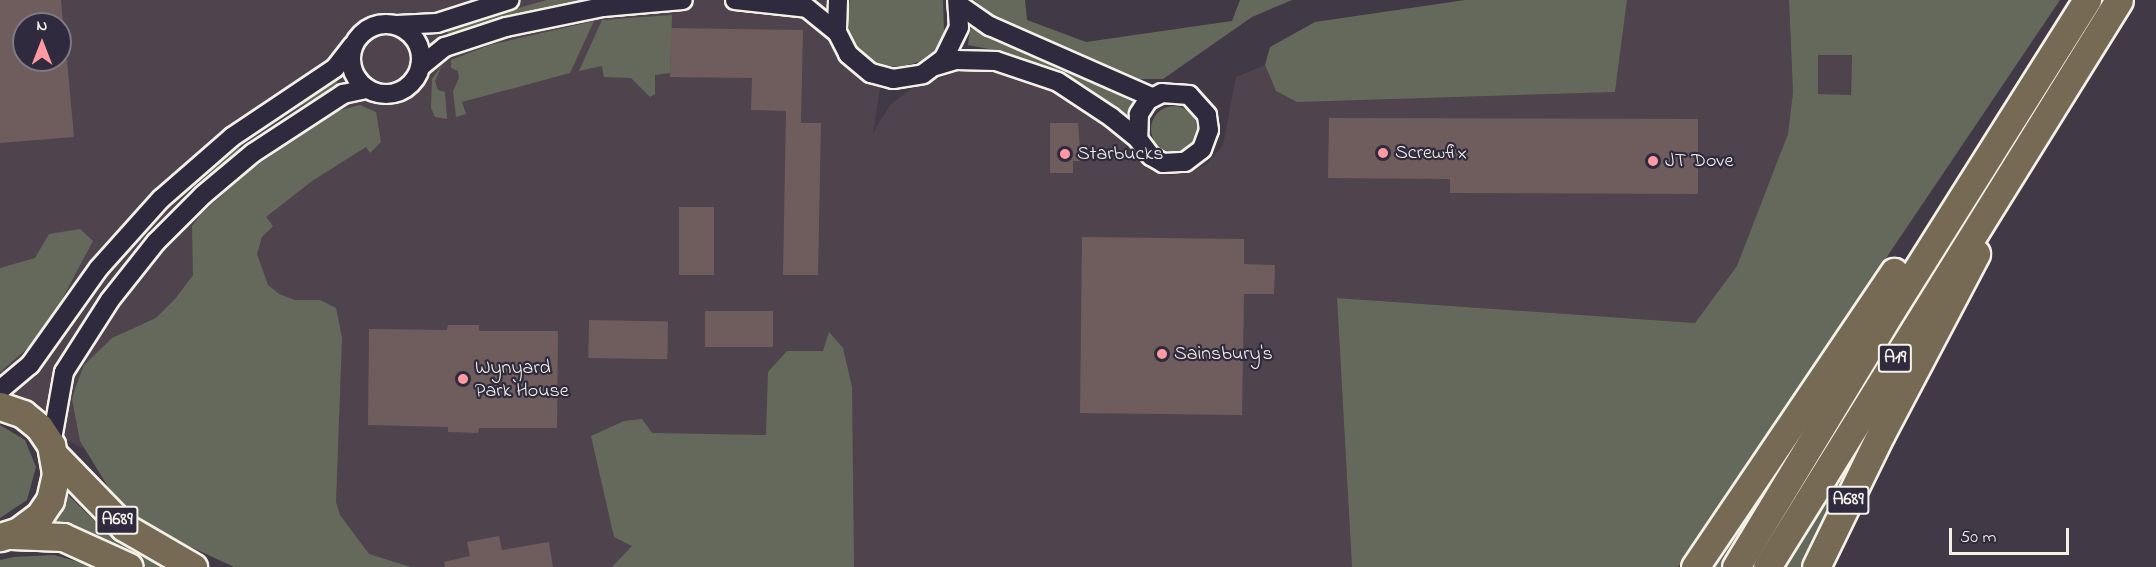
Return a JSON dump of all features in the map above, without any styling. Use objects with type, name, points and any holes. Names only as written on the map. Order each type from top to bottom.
[{"type":"highway","name":"A19","points":[[1736,567],[1984,162],[2087,0]]},
{"type":"highway","name":"A19","points":[[1767,567],[2024,149],[2119,0]]},
{"type":"highway","name":"A689","points":[[1816,567],[1881,434],[1966,278],[2024,149]]},
{"type":"highway","name":"A19","points":[[1695,567],[1893,273],[1984,162]]},
{"type":"highway","points":[[0,406],[32,420],[53,450],[56,483],[50,500],[34,521],[5,536]]},
{"type":"highway","name":"A689","points":[[53,450],[124,527],[193,567]]},
{"type":"highway","name":"A689","points":[[5,536],[63,537],[129,567]]},
{"type":"street","points":[[0,390],[30,365],[99,268],[161,199],[232,136],[335,68],[370,27],[437,23],[509,0]]},
{"type":"street","points":[[53,450],[64,372],[110,300],[156,242],[203,195],[253,153],[343,94],[367,89],[384,94],[402,90],[412,83],[420,67],[445,47],[506,27],[592,9],[683,0]]},
{"type":"street","points":[[735,0],[807,8],[837,32],[853,60],[882,77],[905,79],[936,66],[975,60],[1030,70],[1086,99],[1138,139],[1151,156],[1170,164],[1191,159],[1208,136],[1207,115],[1195,99],[1176,91],[1152,97],[990,26],[958,2]]},
{"type":"street","points":[[837,32],[838,0]]},
{"type":"street","points":[[936,66],[956,39],[958,2]]},
{"type":"street","points":[[397,25],[418,44],[420,67]]},
{"type":"street","points":[[353,45],[351,67],[367,89]]},
{"type":"street","points":[[1138,139],[1139,114],[1152,97]]},
{"type":"shaded area","points":[[0,0],[894,0],[873,133],[890,105],[911,89],[957,72],[1005,72],[1040,81],[1073,100],[1121,140],[1142,165],[1171,176],[1206,165],[1223,145],[1236,77],[1265,65],[1276,91],[1615,92],[1627,0],[1789,0],[1793,92],[1788,134],[1757,220],[1737,266],[1695,323],[1337,298],[1352,567],[328,567],[0,408]]},
{"type":"shaded area","points":[[1818,54],[1852,55],[1851,95],[1817,94]]},
{"type":"green space","points":[[547,0],[590,0],[509,16],[448,36],[447,28]]},
{"type":"green space","points":[[850,0],[943,0],[944,33],[935,50],[919,62],[900,67],[880,65],[863,54],[851,39],[846,19]]},
{"type":"green space","points":[[974,0],[1025,0],[1027,20],[1086,42],[1232,21],[1240,0],[1292,0],[1252,17],[1163,79],[1140,79],[998,19]]},
{"type":"green space","points":[[1465,0],[1627,0],[1615,92],[1297,102],[1276,91],[1265,65],[1270,47],[1315,22]]},
{"type":"green space","points":[[1789,0],[2060,0],[1678,567],[1352,567],[1337,298],[1695,323],[1737,266],[1788,134],[1793,92]],"holes":[[[1818,55],[1852,55],[1851,95],[1818,94]]]},
{"type":"green space","points":[[672,15],[670,73],[655,75],[655,94],[650,97],[631,78],[604,77],[602,66],[579,71],[602,20]]},
{"type":"green space","points":[[594,21],[570,73],[462,102],[466,114],[456,117],[453,91],[459,78],[458,71],[451,68],[451,60],[490,45]]},
{"type":"green space","points":[[970,28],[1046,59],[1133,102],[1127,115],[1087,87],[1005,52],[968,45]]},
{"type":"green space","points":[[442,65],[435,81],[438,90],[445,92],[447,119],[435,117],[431,108],[432,79]]},
{"type":"green space","points":[[336,80],[339,86],[242,136],[239,129]]},
{"type":"green space","points":[[360,105],[376,112],[381,142],[370,153],[366,147],[312,181],[266,217],[273,226],[262,237],[257,254],[268,285],[279,294],[295,300],[320,300],[336,308],[342,338],[336,502],[340,515],[369,554],[411,567],[234,567],[148,527],[113,495],[80,441],[72,399],[84,365],[112,338],[156,318],[176,298],[193,275],[192,226],[201,214],[250,170],[309,129],[337,111]]},
{"type":"green space","points":[[1174,106],[1190,113],[1197,129],[1190,145],[1174,152],[1158,145],[1151,129],[1158,113]]},
{"type":"green space","points":[[237,145],[243,151],[189,204],[183,199]]},
{"type":"green space","points":[[80,229],[93,241],[43,335],[0,372],[0,268],[35,258],[49,234]]},
{"type":"green space","points":[[829,332],[843,348],[852,387],[854,567],[612,567],[632,546],[614,537],[591,436],[624,421],[642,419],[652,433],[766,435],[768,372],[787,351],[823,351]]},
{"type":"green space","points":[[1866,423],[1872,427],[1805,567],[1781,567]]},
{"type":"green space","points":[[0,425],[25,440],[36,467],[27,500],[0,518]]},
{"type":"green space","points":[[63,490],[101,527],[167,567],[147,567],[108,546],[50,525],[60,507]]},
{"type":"green space","points":[[1743,510],[1754,516],[1722,567],[1703,567]]},
{"type":"green space","points":[[54,555],[96,567],[0,567],[0,560]]},
{"type":"building","points":[[0,0],[61,0],[62,12],[12,12],[12,72],[68,72],[74,137],[0,143]]},
{"type":"building","points":[[671,28],[803,30],[801,123],[821,123],[818,275],[783,275],[786,111],[751,110],[752,78],[670,77]]},
{"type":"building","points":[[1329,118],[1698,119],[1698,194],[1450,193],[1450,179],[1328,178]]},
{"type":"building","name":"Starbucks","points":[[1050,123],[1078,123],[1081,161],[1073,161],[1073,173],[1050,173]]},
{"type":"building","points":[[679,207],[714,207],[714,275],[679,275]]},
{"type":"building","name":"Sainsbury's","points":[[1082,237],[1244,239],[1244,264],[1275,265],[1274,294],[1244,294],[1242,415],[1080,413]]},
{"type":"building","points":[[705,311],[773,311],[773,347],[705,347]]},
{"type":"building","points":[[589,320],[668,321],[667,359],[588,358]]},
{"type":"building","name":"Wynyard Park House","points":[[448,325],[479,325],[479,331],[558,331],[557,428],[479,428],[478,433],[448,432],[448,427],[368,425],[369,329],[447,330]]},
{"type":"building","points":[[499,536],[502,550],[549,542],[553,567],[445,567],[444,562],[470,556],[467,542]]},
{"type":"place","name":"Screwfix","points":[[1383,153]]},
{"type":"place","name":"Starbucks","points":[[1065,154]]},
{"type":"place","name":"JT Dove","points":[[1653,161]]},
{"type":"place","name":"Sainsbury's","points":[[1162,354]]},
{"type":"place","name":"Wynyard Park House","points":[[463,379]]}]
